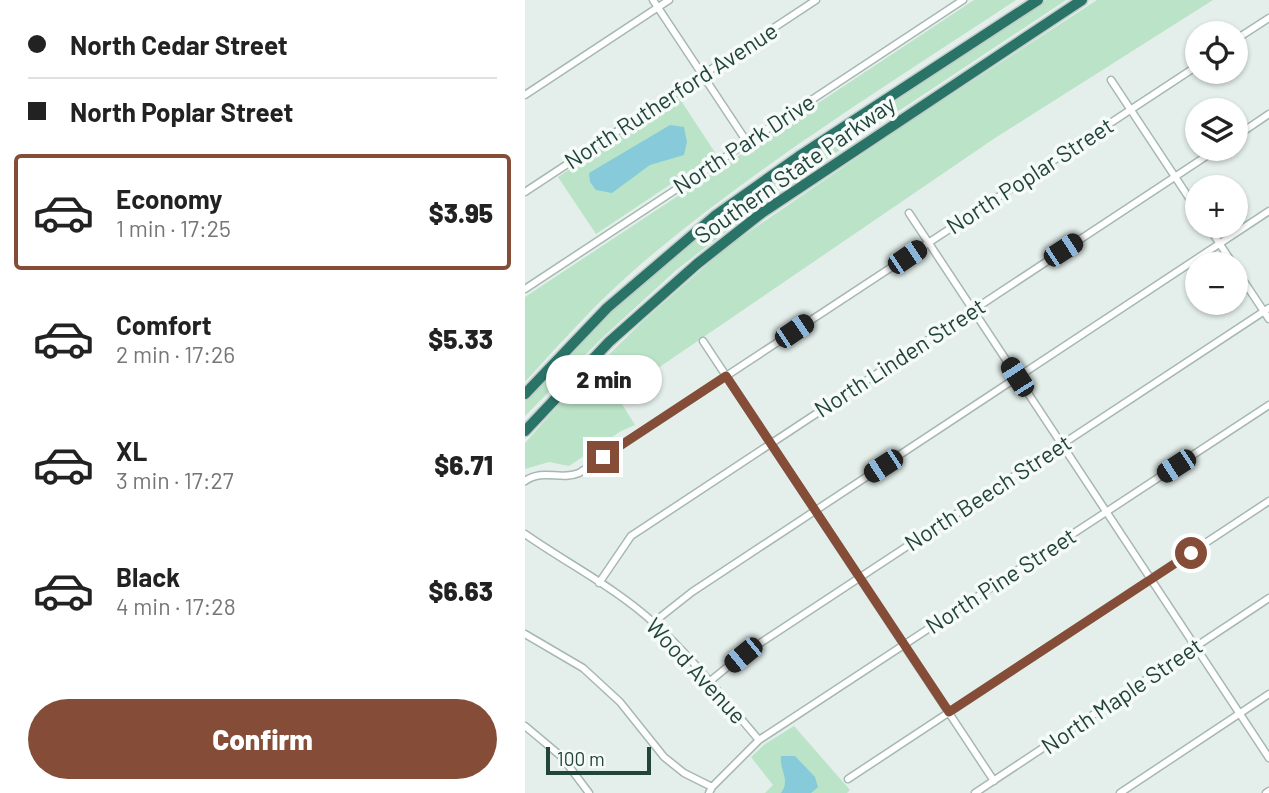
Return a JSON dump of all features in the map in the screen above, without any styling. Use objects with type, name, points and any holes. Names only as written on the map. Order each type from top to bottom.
[{"type":"highway","name":"Southern State Parkway","points":[[525,394],[607,308],[716,215],[798,157],[1038,0]]},
{"type":"highway","name":"Southern State Parkway","points":[[525,431],[585,366],[645,309],[763,212],[1083,0]]},
{"type":"street","points":[[653,0],[747,142]]},
{"type":"street","points":[[525,95],[669,0]]},
{"type":"street","name":"North Rutherford Avenue","points":[[525,192],[816,0]]},
{"type":"street","name":"North Park Drive","points":[[525,289],[963,0]]},
{"type":"street","points":[[1248,32],[1269,18]]},
{"type":"street","name":"North Poplar Street","points":[[525,481],[542,473],[571,476],[583,471],[1185,73]]},
{"type":"street","points":[[1111,80],[1185,192]]},
{"type":"street","points":[[1248,128],[1269,114]]},
{"type":"street","name":"North Linden Street","points":[[599,583],[631,536],[1199,161]]},
{"type":"street","points":[[654,622],[692,592],[1269,211]]},
{"type":"street","points":[[909,213],[1269,758]]},
{"type":"street","points":[[1216,238],[1225,252]]},
{"type":"street","points":[[1248,285],[1266,309],[1269,319]]},
{"type":"street","name":"North Beech Street","points":[[709,682],[743,655],[1266,309]]},
{"type":"street","points":[[703,341],[994,781]]},
{"type":"street","name":"North Pine Street","points":[[710,790],[759,740],[1269,405]]},
{"type":"street","points":[[848,779],[1269,501]]},
{"type":"street","name":"Wood Avenue","points":[[525,534],[630,603],[654,622],[682,650],[759,740]]},
{"type":"street","name":"North Maple Street","points":[[975,793],[1269,598]]},
{"type":"street","points":[[525,634],[583,668],[620,702],[664,757],[710,790]]},
{"type":"street","points":[[1120,793],[1269,694]]},
{"type":"street","points":[[525,726],[562,757],[589,793]]},
{"type":"green space","points":[[974,0],[1016,0],[824,126],[685,228],[610,292],[525,382],[525,297]]},
{"type":"green space","points":[[1046,0],[1066,0],[781,189],[675,271],[601,339],[525,416],[525,401],[589,333],[629,294],[727,213],[831,139]]},
{"type":"green space","points":[[1097,0],[1213,0],[995,138],[620,394],[622,404],[635,425],[621,431],[569,466],[549,462],[525,469],[525,443],[562,401],[644,320],[727,247],[906,124]]},
{"type":"green space","points":[[678,96],[716,154],[596,234],[558,177]]},
{"type":"green space","points":[[794,726],[850,790],[847,793],[765,793],[773,785],[751,757],[765,744]]},
{"type":"water","points":[[670,125],[684,127],[687,142],[684,155],[650,165],[612,193],[596,190],[590,182],[589,173]]},
{"type":"water","points":[[781,756],[795,756],[815,777],[818,787],[811,793],[781,793],[785,779]]},
{"type":"route","points":[[603,457],[726,376],[949,712],[1191,553]]}]
